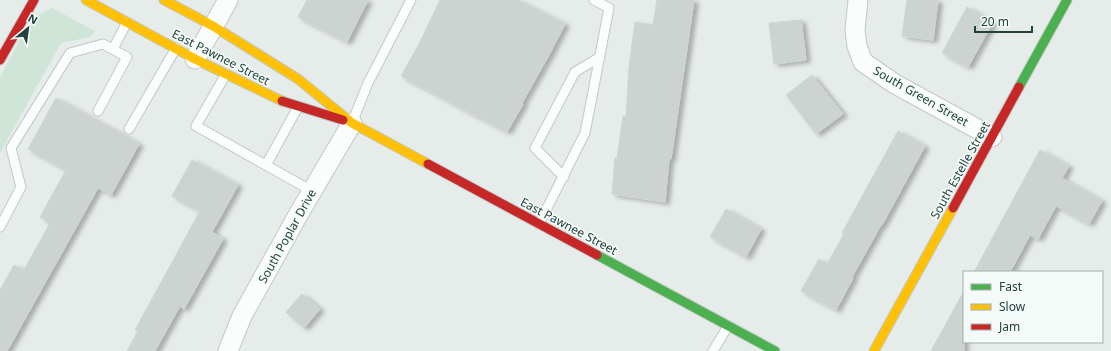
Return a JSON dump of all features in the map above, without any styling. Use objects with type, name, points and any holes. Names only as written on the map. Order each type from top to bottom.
[{"type":"main road","points":[[0,60],[34,0]]},
{"type":"main road","name":"East Pawnee Street","points":[[86,0],[195,59],[288,104],[352,123]]},
{"type":"main road","name":"East Pawnee Street","points":[[164,0],[213,26],[298,79],[352,123],[775,351]]},
{"type":"main road","name":"South Estelle Street","points":[[874,351],[1067,0]]},
{"type":"street","points":[[195,59],[228,0]]},
{"type":"street","name":"South Green Street","points":[[858,0],[856,38],[857,46],[863,62],[895,84],[992,137]]},
{"type":"street","name":"South Poplar Drive","points":[[228,351],[242,316],[352,123]]},
{"type":"lane","points":[[352,123],[368,83],[411,0]]},
{"type":"lane","points":[[539,224],[585,133],[609,8],[594,0]]},
{"type":"lane","points":[[113,49],[127,22]]},
{"type":"lane","points":[[0,227],[21,187],[11,148],[70,53],[103,44],[127,57],[98,111]]},
{"type":"lane","points":[[129,129],[176,48]]},
{"type":"lane","points":[[564,177],[534,148],[575,72],[600,57]]},
{"type":"lane","points":[[226,74],[196,126],[312,191]]},
{"type":"lane","points":[[266,165],[298,107]]},
{"type":"lane","points":[[713,351],[728,326]]},
{"type":"green space","points":[[52,8],[95,31],[90,37],[61,43],[0,153],[0,77],[29,23],[40,14]]},
{"type":"building","points":[[307,0],[368,0],[347,42],[298,17]]},
{"type":"building","points":[[440,0],[518,0],[565,24],[507,132],[401,76],[418,46]]},
{"type":"building","points":[[657,0],[694,0],[671,159],[669,159],[665,202],[612,194],[615,158],[617,159],[623,116],[626,117],[629,67],[635,22],[653,25]]},
{"type":"building","points":[[907,0],[938,0],[933,40],[902,36]]},
{"type":"building","points":[[967,7],[993,22],[968,67],[942,53]]},
{"type":"building","points":[[801,20],[806,60],[774,64],[769,23]]},
{"type":"building","points":[[812,75],[843,114],[816,134],[786,95]]},
{"type":"building","points":[[56,98],[139,144],[111,195],[98,188],[7,351],[0,351],[0,290],[14,265],[24,270],[50,223],[40,217],[66,170],[28,149]]},
{"type":"building","points":[[898,131],[925,146],[852,277],[853,278],[836,310],[801,291],[819,259],[827,264],[844,234],[842,233]]},
{"type":"building","points":[[1040,150],[1069,166],[1062,178],[1102,201],[1089,224],[1056,206],[1038,239],[1030,235],[1011,271],[975,271]]},
{"type":"building","points":[[192,160],[238,185],[212,232],[223,239],[184,309],[180,306],[155,351],[127,351],[138,331],[135,330],[200,211],[172,196]]},
{"type":"building","points":[[726,209],[761,229],[746,257],[710,237]]},
{"type":"building","points":[[963,293],[964,351],[931,351]]},
{"type":"building","points":[[302,294],[320,309],[304,328],[286,312]]},
{"type":"traffic: fast","points":[[1019,87],[1067,0]]},
{"type":"traffic: fast","points":[[597,255],[775,351]]},
{"type":"traffic: slow","points":[[86,0],[195,59],[282,101]]},
{"type":"traffic: slow","points":[[164,0],[213,26],[298,79],[352,123],[428,164]]},
{"type":"traffic: slow","points":[[874,351],[953,208]]},
{"type":"traffic: jam","points":[[0,60],[34,0]]},
{"type":"traffic: jam","points":[[953,208],[1019,87]]},
{"type":"traffic: jam","points":[[282,101],[343,120]]},
{"type":"traffic: jam","points":[[428,164],[597,255]]}]
